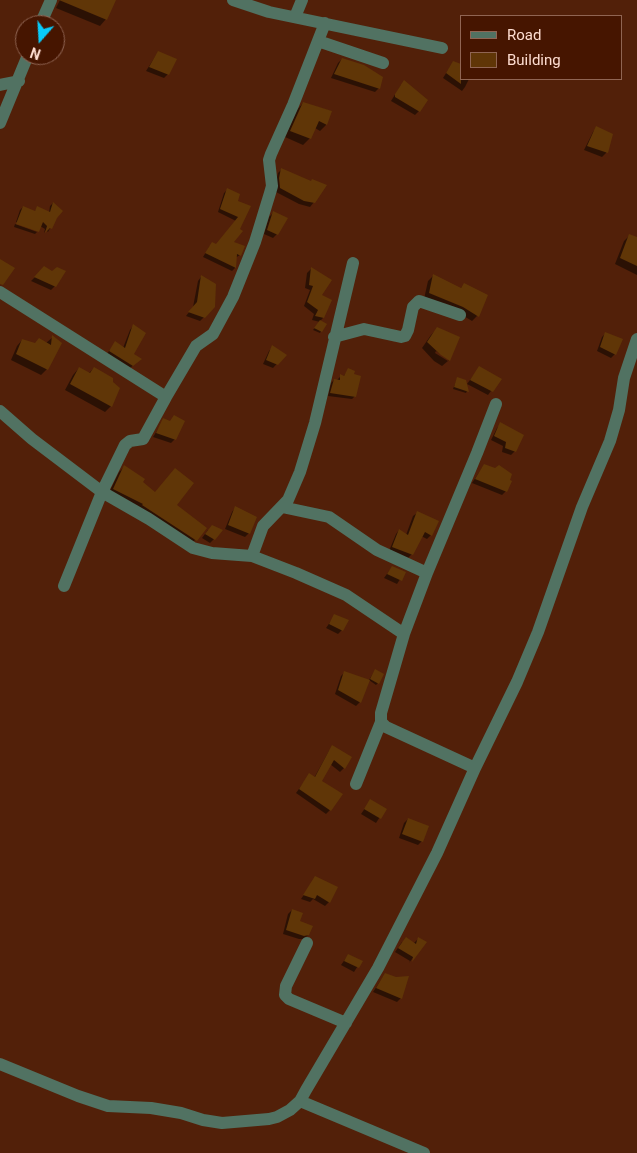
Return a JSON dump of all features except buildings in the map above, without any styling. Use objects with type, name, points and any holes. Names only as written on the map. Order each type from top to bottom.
[{"type":"street","points":[[44,15],[51,0]]},
{"type":"street","points":[[233,0],[269,12],[442,48]]},
{"type":"street","points":[[295,17],[302,0]]},
{"type":"street","points":[[64,586],[102,492],[125,445],[130,441],[143,439],[196,346],[213,334],[233,297],[255,242],[272,186],[271,154],[325,23]]},
{"type":"street","points":[[318,41],[384,63]]},
{"type":"street","points":[[0,123],[25,65]]},
{"type":"street","points":[[0,85],[19,81]]},
{"type":"street","points":[[252,556],[263,526],[288,500],[300,472],[310,439],[352,263]]},
{"type":"street","points":[[0,292],[166,397]]},
{"type":"street","points":[[334,337],[364,329],[401,337],[405,336],[413,306],[419,301],[460,315]]},
{"type":"street","points":[[0,1064],[98,1104],[159,1109],[212,1122],[277,1117],[290,1110],[300,1100],[378,968],[437,853],[475,768],[517,682],[538,632],[582,507],[610,440],[619,410],[624,378],[637,339]]},
{"type":"street","points":[[356,784],[381,722],[381,714],[404,634],[427,572],[496,404]]},
{"type":"street","points":[[0,411],[32,439],[102,492],[149,519],[193,548],[212,553],[252,556],[341,593],[404,634]]},
{"type":"street","points":[[282,507],[329,517],[377,550],[427,572]]},
{"type":"street","points":[[381,722],[386,727],[475,768]]},
{"type":"street","points":[[307,943],[286,986],[285,995],[289,999],[346,1023]]},
{"type":"street","points":[[300,1100],[424,1153]]}]
